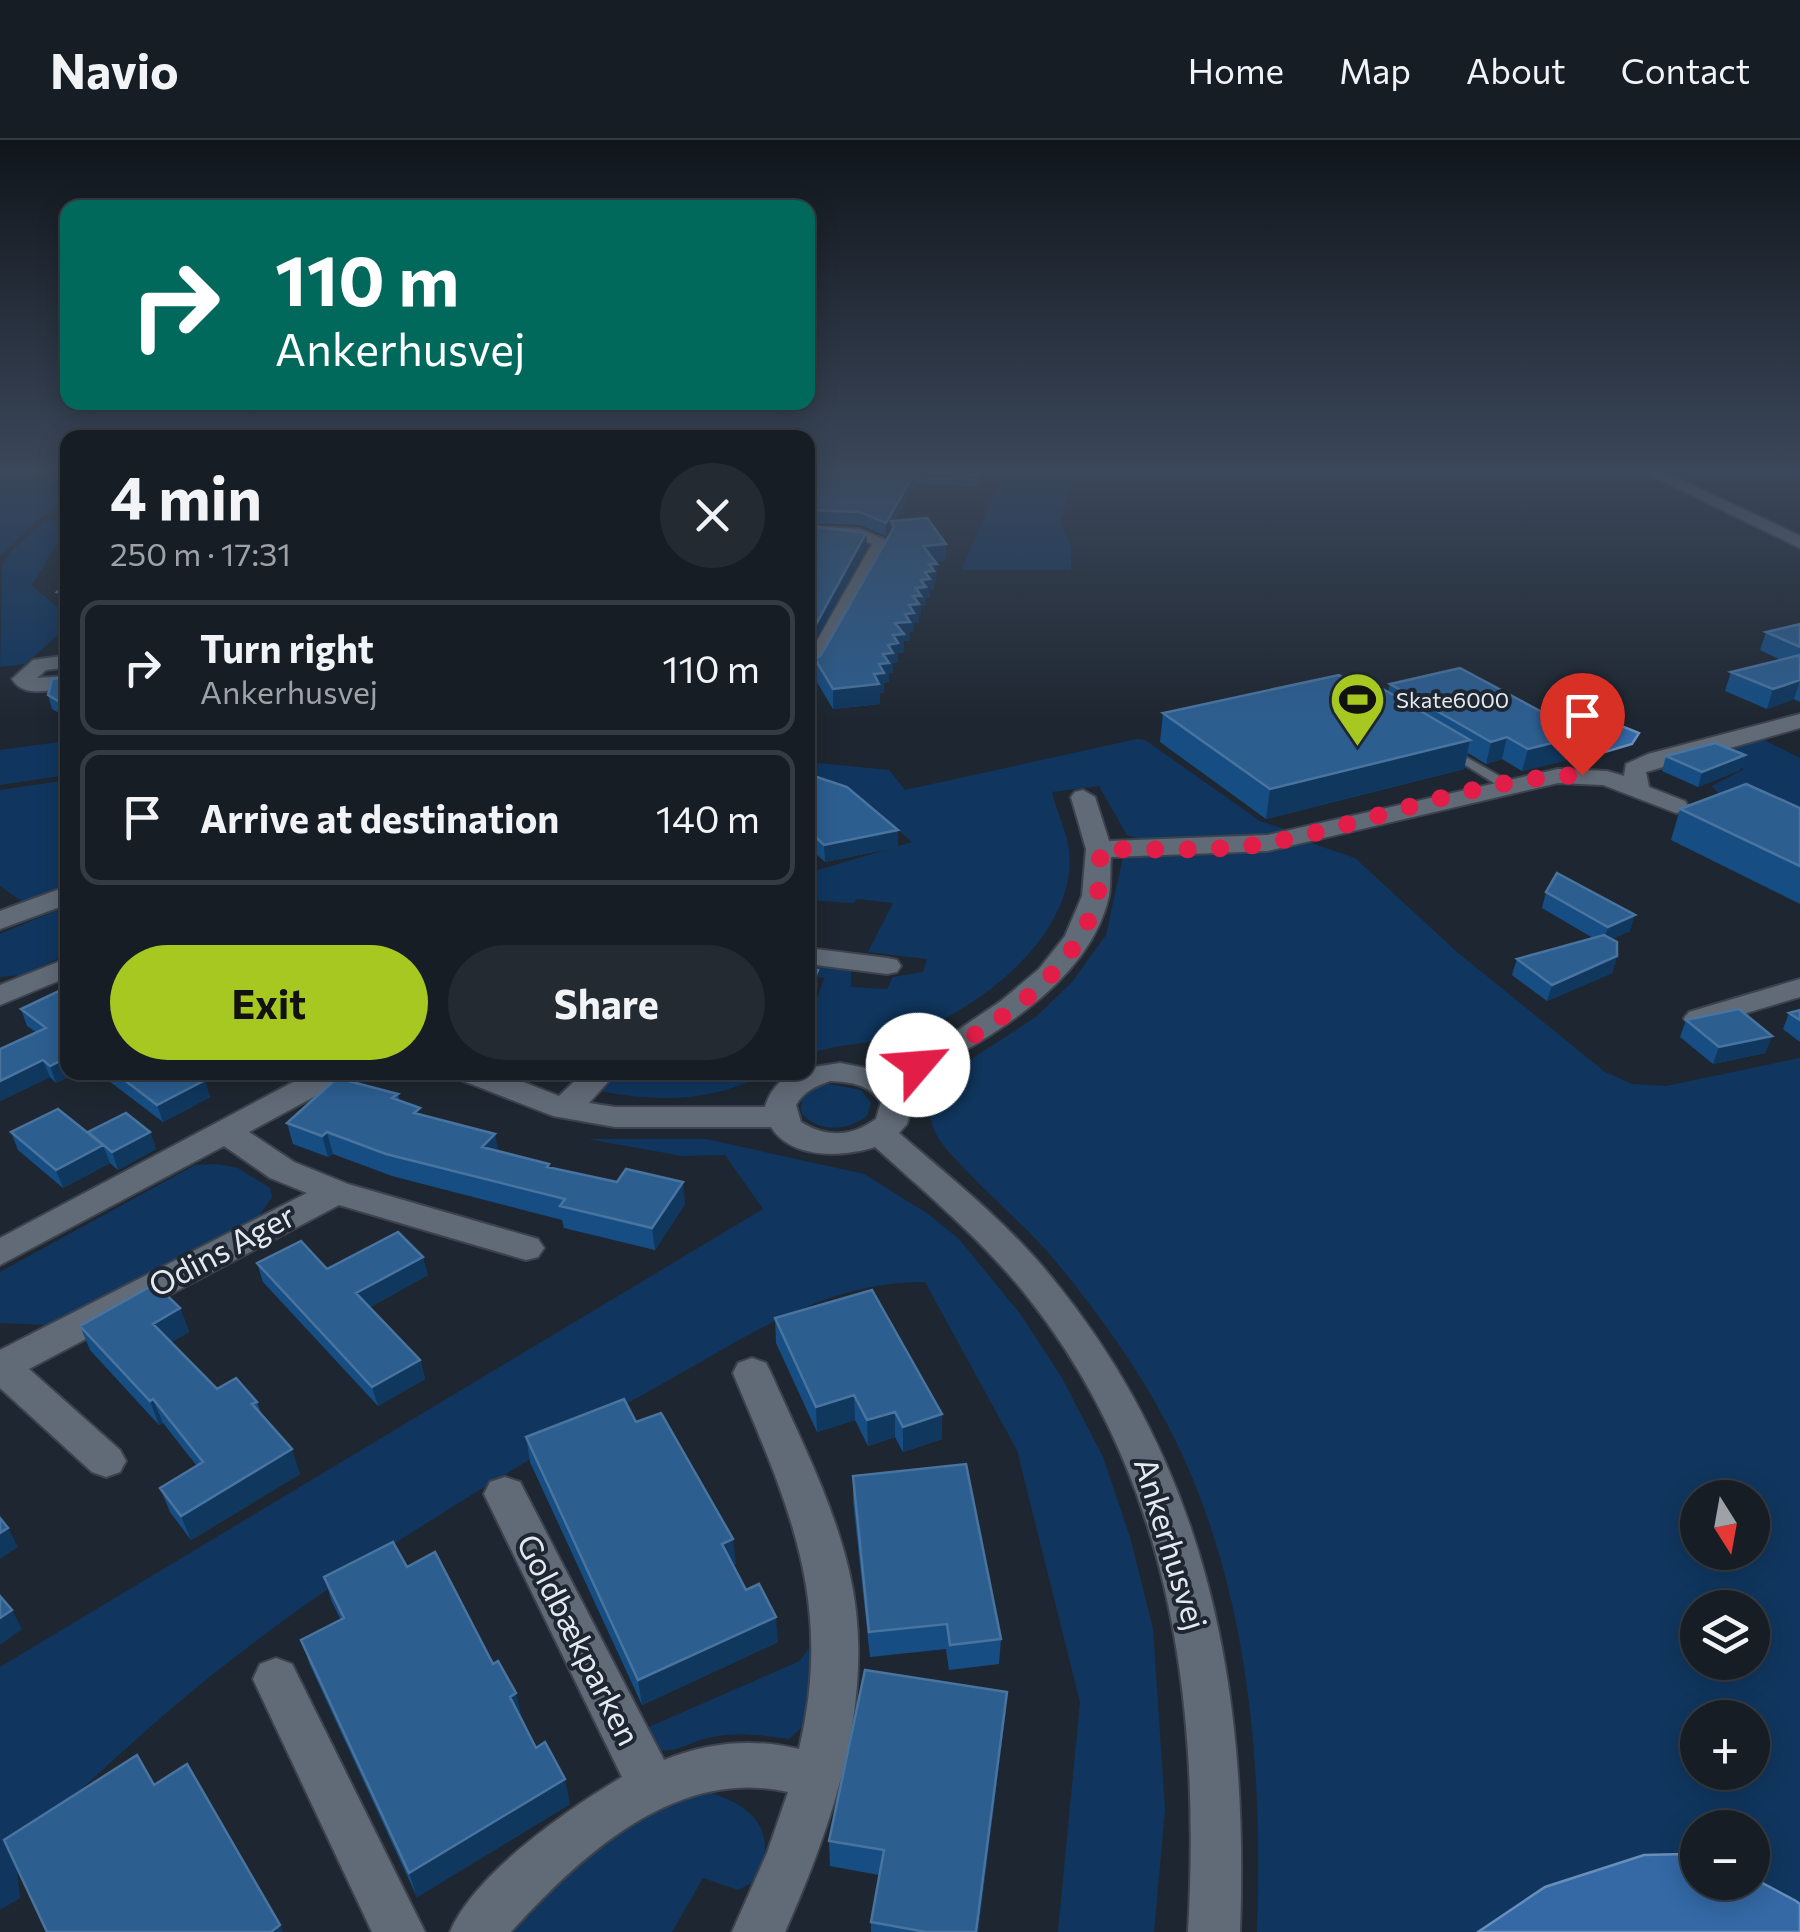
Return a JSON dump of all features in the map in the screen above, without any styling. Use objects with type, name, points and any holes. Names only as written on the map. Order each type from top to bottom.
[{"type":"street","points":[[815,661],[877,552]]},
{"type":"street","points":[[60,662],[40,664],[24,679],[26,684],[60,682]]},
{"type":"street","points":[[1638,788],[1634,770],[1656,760],[1800,721]]},
{"type":"street","points":[[1100,849],[1186,849],[1268,843],[1506,785],[1582,775],[1638,788],[1676,806]]},
{"type":"street","points":[[882,1082],[954,1048],[1012,1010],[1056,969],[1084,928],[1099,888],[1100,849],[1083,798]]},
{"type":"street","points":[[0,921],[60,897]]},
{"type":"street","points":[[815,957],[887,966]]},
{"type":"street","points":[[0,996],[60,970]]},
{"type":"street","points":[[1699,1018],[1800,988]]},
{"type":"street","points":[[806,1080],[785,1093],[780,1105],[781,1117],[798,1136],[830,1145],[865,1141],[880,1134],[897,1114],[897,1102],[882,1082],[849,1072],[815,1076]]},
{"type":"street","points":[[0,1252],[321,1080]]},
{"type":"street","points":[[490,1080],[564,1109],[614,1117],[781,1117]]},
{"type":"street","points":[[564,1109],[594,1080]]},
{"type":"street","name":"Odins Ager","points":[[226,1132],[282,1170],[336,1192],[526,1248]]},
{"type":"street","name":"Ankerhusvej","points":[[880,1134],[984,1226],[1042,1288],[1094,1361],[1140,1446],[1176,1543],[1204,1655],[1217,1783],[1214,1932]]},
{"type":"street","name":"Odins Ager","points":[[106,1460],[1,1366],[336,1192]]},
{"type":"street","points":[[752,1373],[823,1553],[834,1605],[834,1678],[817,1776],[796,1844],[758,1932]]},
{"type":"street","name":"Goldbækparken","points":[[505,1494],[652,1787]]},
{"type":"street","points":[[276,1678],[399,1932]]},
{"type":"street","points":[[476,1932],[528,1874],[598,1820],[652,1787],[713,1770],[764,1765],[817,1776]]},
{"type":"lane","points":[[1442,747],[1506,785]]},
{"type":"shaded area","points":[[52,552],[31,585],[60,609],[60,633],[25,664],[0,667],[2,567],[9,553]]},
{"type":"shaded area","points":[[969,552],[1071,552],[1071,570],[961,570]]},
{"type":"shaded area","points":[[1599,717],[1639,733],[1632,744],[1605,752],[1571,745],[1566,723]]},
{"type":"shaded area","points":[[1760,738],[1800,758],[1800,840],[1732,808],[1712,786],[1744,769],[1707,752]]},
{"type":"shaded area","points":[[1137,739],[1145,740],[1260,821],[1294,832],[1150,842],[1127,835],[1099,786],[1052,792],[1068,844],[1067,882],[1057,912],[1018,966],[991,989],[934,1024],[894,1038],[815,1053],[815,1005],[824,978],[815,977],[815,963],[851,971],[851,987],[887,989],[893,977],[923,972],[927,959],[868,952],[893,903],[815,900],[815,871],[912,842],[881,815],[815,784],[815,763],[889,770],[905,790]]},
{"type":"shaded area","points":[[60,742],[60,776],[0,785],[0,750]]},
{"type":"shaded area","points":[[60,781],[60,893],[28,906],[0,886],[0,790]]},
{"type":"shaded area","points":[[1308,842],[1355,858],[1457,952],[1605,1072],[1632,1084],[1666,1086],[1800,1058],[1800,1932],[1257,1932],[1257,1811],[1247,1688],[1237,1628],[1205,1510],[1170,1430],[1112,1335],[1049,1254],[945,1147],[931,1121],[930,1097],[973,1058],[1036,1017],[1072,982],[1106,935],[1123,857],[1270,849]]},
{"type":"shaded area","points":[[60,909],[60,958],[21,975],[0,977],[0,934]]},
{"type":"shaded area","points":[[610,1080],[752,1080],[726,1090],[685,1097],[599,1091]]},
{"type":"shaded area","points":[[828,1084],[861,1090],[871,1103],[867,1116],[834,1128],[809,1120],[802,1114],[804,1098]]},
{"type":"shaded area","points":[[588,1139],[706,1139],[864,1174],[928,1214],[959,1239],[1021,1315],[1062,1378],[1103,1457],[1130,1537],[1153,1629],[1165,1809],[1154,1932],[1058,1932],[1080,1702],[1017,1450],[925,1282],[853,1291],[786,1315],[541,1453],[311,1600],[202,1683],[15,1850],[20,1898],[0,1910],[0,1667],[763,1209],[725,1155],[682,1156]]},
{"type":"shaded area","points":[[195,1165],[238,1168],[270,1188],[272,1197],[257,1219],[48,1325],[0,1323],[0,1272]]},
{"type":"shaded area","points":[[820,1632],[812,1718],[789,1739],[729,1735],[676,1749],[654,1750],[642,1730],[800,1661]]},
{"type":"shaded area","points":[[709,1792],[739,1805],[758,1823],[765,1847],[760,1879],[738,1890],[703,1878],[672,1932],[510,1932],[566,1877],[636,1819],[678,1796]]},
{"type":"shaded area","points":[[1680,1854],[1680,1900],[1770,1900],[1770,1887],[1800,1904],[1800,1932],[1478,1932],[1545,1887],[1644,1855]]},
{"type":"building","points":[[815,552],[856,552],[815,626]]},
{"type":"building","points":[[880,552],[927,552],[937,564],[929,564],[934,571],[925,572],[930,579],[921,580],[926,587],[916,588],[921,596],[913,596],[919,604],[909,605],[914,613],[905,614],[910,622],[895,623],[904,634],[893,635],[898,643],[888,645],[893,653],[883,654],[889,663],[879,664],[884,673],[874,674],[879,684],[833,689],[815,659],[821,655]]},
{"type":"building","points":[[1800,624],[1800,647],[1766,632]]},
{"type":"building","points":[[1800,655],[1800,680],[1773,689],[1731,672]]},
{"type":"building","points":[[1460,668],[1585,735],[1528,749],[1507,737],[1491,742],[1390,684]]},
{"type":"building","points":[[1339,675],[1357,685],[1371,682],[1470,740],[1270,789],[1163,713]]},
{"type":"building","points":[[60,678],[60,702],[48,695],[52,679]]},
{"type":"building","points":[[1715,743],[1745,755],[1702,772],[1666,756]]},
{"type":"building","points":[[815,776],[847,787],[898,830],[824,845],[815,837]]},
{"type":"building","points":[[1746,784],[1800,808],[1800,866],[1680,809]]},
{"type":"building","points":[[1557,873],[1635,915],[1608,927],[1546,892]]},
{"type":"building","points":[[1604,935],[1617,942],[1617,956],[1552,985],[1517,959]]},
{"type":"building","points":[[60,992],[60,1061],[50,1066],[43,1060],[0,1081],[0,1049],[46,1028],[21,1009]]},
{"type":"building","points":[[1739,1009],[1772,1036],[1719,1047],[1686,1020]]},
{"type":"building","points":[[124,1080],[205,1080],[157,1105]]},
{"type":"building","points":[[335,1080],[345,1080],[398,1094],[392,1098],[420,1108],[414,1113],[495,1134],[482,1147],[549,1164],[547,1167],[617,1182],[626,1169],[683,1182],[652,1228],[560,1206],[565,1199],[386,1154],[327,1132],[322,1136],[287,1123]]},
{"type":"building","points":[[58,1109],[103,1145],[56,1170],[11,1132]]},
{"type":"building","points":[[126,1113],[150,1132],[112,1152],[88,1132]]},
{"type":"building","points":[[398,1232],[423,1257],[356,1293],[420,1360],[372,1387],[257,1263],[301,1241],[327,1269]]},
{"type":"building","points":[[155,1284],[180,1308],[153,1324],[217,1389],[236,1378],[257,1402],[252,1404],[292,1449],[181,1516],[160,1488],[203,1462],[153,1399],[150,1401],[80,1326]]},
{"type":"building","points":[[872,1290],[942,1414],[903,1427],[895,1412],[867,1420],[854,1395],[816,1407],[775,1318]]},
{"type":"building","points":[[624,1399],[636,1422],[661,1413],[733,1539],[722,1544],[746,1590],[759,1584],[776,1617],[638,1680],[526,1437]]},
{"type":"building","points":[[966,1464],[1001,1639],[950,1645],[947,1624],[869,1632],[853,1476]]},
{"type":"building","points":[[393,1542],[407,1567],[435,1552],[493,1664],[498,1661],[516,1693],[510,1697],[536,1748],[545,1742],[565,1779],[409,1873],[301,1640],[344,1618],[324,1577]]},
{"type":"building","points":[[0,1596],[12,1610],[0,1618]]},
{"type":"building","points":[[865,1670],[1007,1692],[976,1932],[926,1932],[871,1922],[884,1850],[829,1841]]},
{"type":"building","points":[[137,1755],[154,1785],[187,1764],[280,1925],[271,1932],[47,1932],[4,1840]]},
{"type":"place","name":"Skate6000","points":[[1357,749]]},
{"type":"route","points":[[918,1065],[954,1048],[1012,1010],[1056,969],[1084,928],[1099,888],[1100,849],[1186,849],[1268,843],[1506,785],[1582,775]]}]
